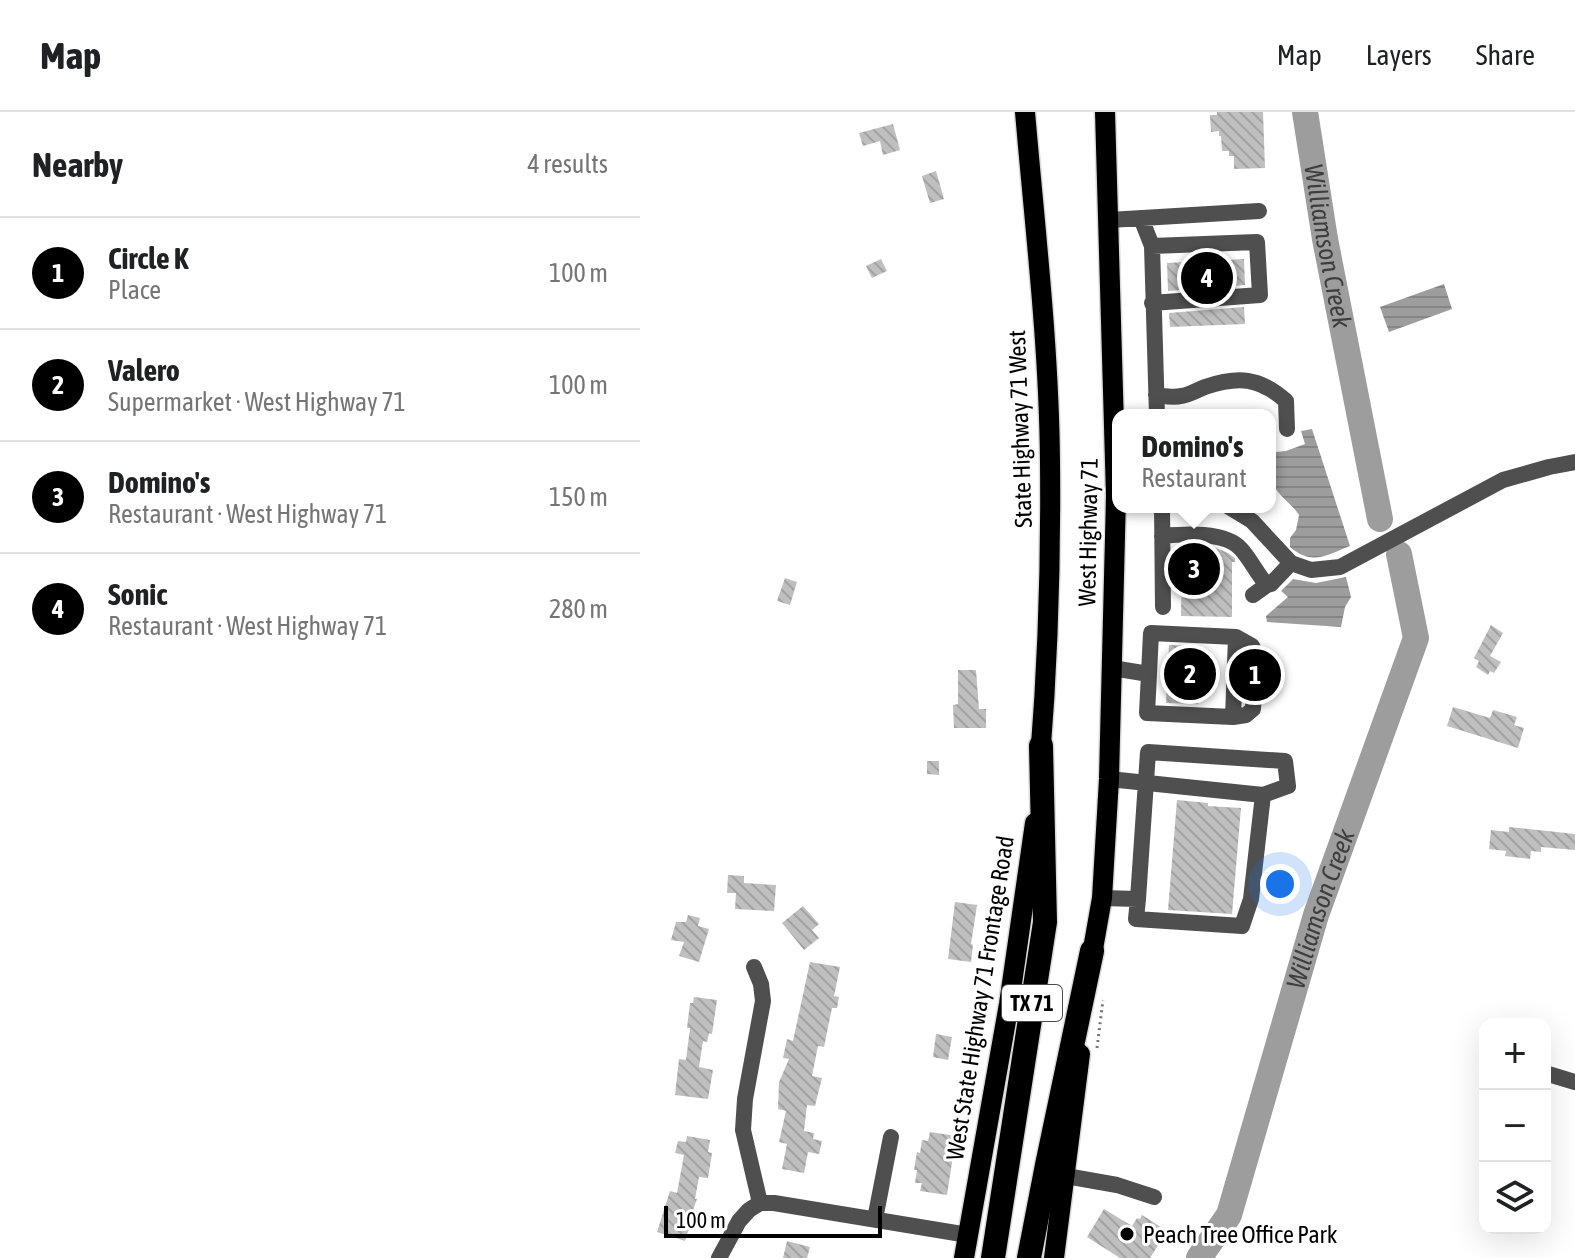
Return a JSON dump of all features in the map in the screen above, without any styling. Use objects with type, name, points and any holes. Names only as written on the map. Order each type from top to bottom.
[{"type":"highway","name":"TX 71","points":[[993,1258],[1045,922],[1041,746]]},
{"type":"highway","name":"TX 71","points":[[1029,1258],[1092,951]]},
{"type":"main road","name":"State Highway 71 West","points":[[1025,112],[1042,303],[1050,460],[1049,595],[1041,746]]},
{"type":"main road","name":"West Highway 71","points":[[1105,112],[1114,409]]},
{"type":"main road","name":"West Highway 71","points":[[1092,951],[1102,898],[1109,779],[1117,513]]},
{"type":"main road","name":"West State Highway 71 Frontage Road","points":[[964,1258],[1009,1004],[1035,820],[1041,746]]},
{"type":"main road","name":"TX 71","points":[[1054,1258],[1092,951]]},
{"type":"street","points":[[1109,220],[1259,211]]},
{"type":"street","points":[[1141,218],[1152,246],[1157,409]]},
{"type":"street","points":[[1152,246],[1257,242],[1260,295],[1152,303]]},
{"type":"street","points":[[1156,395],[1179,397],[1228,380],[1262,383],[1286,401],[1287,429]]},
{"type":"street","points":[[1239,513],[1252,521],[1291,563],[1311,570],[1340,567],[1503,480],[1575,462]]},
{"type":"street","points":[[1162,513],[1163,607]]},
{"type":"street","points":[[1162,536],[1220,537],[1239,546],[1260,590],[1271,584],[1291,563]]},
{"type":"street","points":[[1151,633],[1236,637],[1233,717],[1147,713],[1149,674],[1151,633]]},
{"type":"street","points":[[1112,668],[1149,674]]},
{"type":"street","points":[[1109,779],[1145,782],[1263,795],[1288,786],[1285,761],[1148,752],[1145,782],[1136,919],[1242,926],[1251,899],[1263,795]]},
{"type":"street","points":[[1102,898],[1138,899]]},
{"type":"street","points":[[754,967],[761,984],[763,1001],[745,1099],[743,1130],[760,1203]]},
{"type":"street","points":[[1551,1075],[1575,1082]]},
{"type":"street","points":[[875,1219],[891,1137]]},
{"type":"street","points":[[1066,1176],[1117,1185],[1154,1197]]},
{"type":"street","points":[[719,1258],[739,1221],[760,1203],[968,1235]]},
{"type":"shaded area","points":[[1444,284],[1452,309],[1389,332],[1380,307]]},
{"type":"shaded area","points":[[1312,429],[1350,546],[1320,557],[1305,556],[1290,547],[1290,538],[1296,530],[1299,515],[1276,489],[1276,452],[1305,444],[1301,431]]},
{"type":"shaded area","points":[[1346,577],[1351,597],[1345,607],[1341,627],[1267,622],[1266,616],[1288,597],[1281,591],[1293,579],[1316,583]]},
{"type":"building","points":[[1217,112],[1263,112],[1265,168],[1234,169],[1234,156],[1229,156],[1229,151],[1222,151],[1219,131],[1211,132],[1210,115],[1217,115]]},
{"type":"building","points":[[893,124],[900,150],[883,155],[880,141],[863,146],[859,133]]},
{"type":"building","points":[[936,171],[944,199],[930,203],[922,176]]},
{"type":"building","points":[[881,259],[887,271],[872,278],[866,266]]},
{"type":"building","points":[[1244,259],[1245,285],[1168,291],[1167,263]]},
{"type":"building","points":[[1244,307],[1245,324],[1170,327],[1169,313]]},
{"type":"building","points":[[1182,547],[1216,548],[1235,558],[1232,562],[1232,617],[1181,616]]},
{"type":"building","points":[[785,578],[797,582],[790,605],[777,601]]},
{"type":"building","points":[[1491,625],[1503,633],[1490,656],[1501,662],[1494,673],[1490,671],[1488,675],[1476,667],[1479,661],[1474,658]]},
{"type":"building","points":[[1169,645],[1201,646],[1200,664],[1208,665],[1207,686],[1199,686],[1198,704],[1166,703]]},
{"type":"building","points":[[958,670],[976,670],[979,709],[986,709],[986,728],[954,728],[953,705],[958,704]]},
{"type":"building","points":[[1453,707],[1490,718],[1493,710],[1517,717],[1514,725],[1524,728],[1518,748],[1447,726]]},
{"type":"building","points":[[927,761],[939,761],[939,775],[927,774]]},
{"type":"building","points":[[1177,800],[1241,808],[1232,914],[1168,910]]},
{"type":"building","points":[[1509,827],[1575,834],[1575,850],[1541,847],[1541,852],[1531,851],[1530,859],[1505,856],[1506,851],[1489,849],[1491,830],[1509,832]]},
{"type":"building","points":[[728,875],[744,876],[744,883],[776,885],[774,911],[735,909],[736,893],[727,893]]},
{"type":"building","points":[[955,902],[977,905],[971,962],[948,959]]},
{"type":"building","points":[[803,906],[819,924],[812,930],[819,938],[804,950],[782,923]]},
{"type":"building","points":[[688,915],[700,918],[698,926],[709,929],[699,962],[679,956],[684,942],[671,940],[676,922],[686,922]]},
{"type":"building","points":[[810,962],[840,967],[834,996],[839,997],[837,1008],[832,1008],[824,1047],[818,1046],[812,1076],[822,1078],[815,1106],[807,1105],[804,1131],[814,1133],[813,1139],[822,1141],[819,1154],[808,1152],[804,1173],[782,1169],[787,1144],[779,1142],[786,1111],[778,1109],[779,1082],[789,1059],[783,1058],[787,1039],[793,1041]]},
{"type":"building","points":[[694,997],[717,1000],[712,1034],[709,1033],[707,1042],[703,1041],[699,1067],[713,1070],[708,1099],[675,1095],[679,1059],[686,1060],[690,1003],[693,1003]]},
{"type":"building","points":[[936,1034],[952,1037],[948,1060],[933,1057]]},
{"type":"building","points":[[930,1132],[956,1136],[947,1195],[920,1191],[922,1183],[915,1183],[917,1152],[920,1153],[922,1140],[928,1141]]},
{"type":"building","points":[[687,1136],[710,1140],[708,1152],[712,1153],[708,1178],[699,1177],[693,1210],[699,1212],[695,1223],[691,1222],[685,1241],[657,1232],[670,1191],[677,1193],[684,1155],[675,1153],[678,1141],[686,1142]]},
{"type":"building","name":"Peach Tree Office Park","points":[[1104,1209],[1132,1226],[1142,1215],[1167,1231],[1150,1258],[1120,1258],[1087,1237]]},
{"type":"building","points":[[787,1241],[810,1247],[807,1258],[783,1258]]},
{"type":"waterway","name":"Williamson Creek","points":[[1305,112],[1325,239],[1380,519]]},
{"type":"waterway","name":"Williamson Creek","points":[[1199,1258],[1229,1215],[1316,915],[1416,638],[1399,554]]},
{"type":"place","name":"Sonic","points":[[1207,278]]},
{"type":"place","name":"Domino's","points":[[1194,569]]},
{"type":"place","name":"Valero","points":[[1190,674]]},
{"type":"place","name":"Circle K","points":[[1255,675]]},
{"type":"place","name":"Peach Tree Office Park","points":[[1127,1234]]}]
